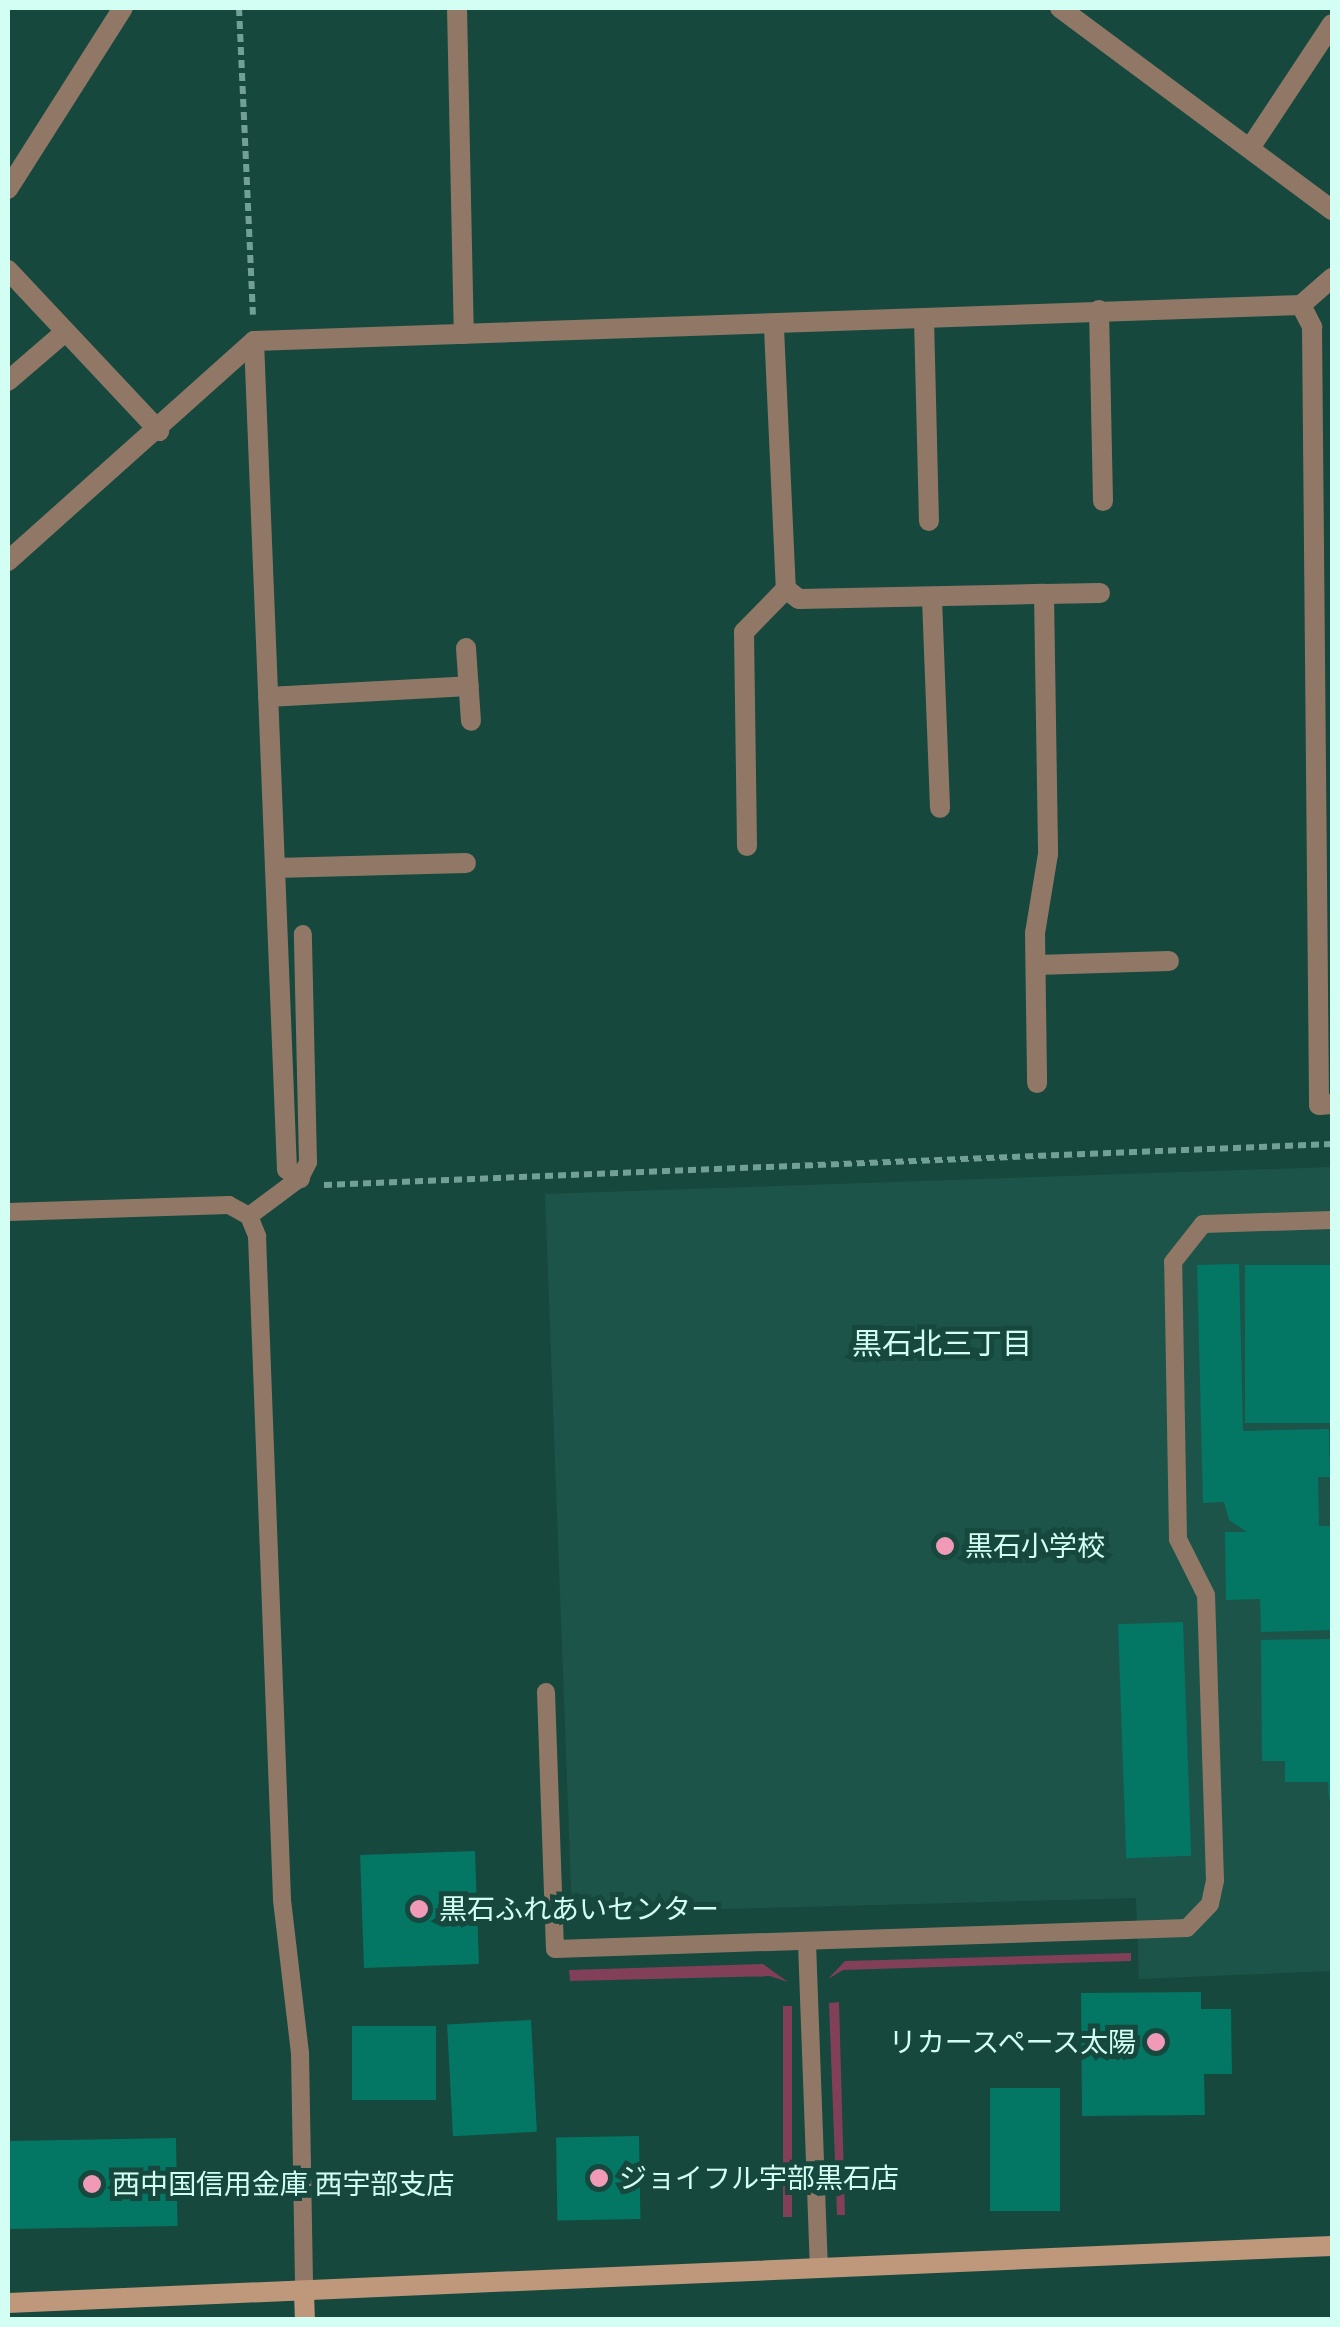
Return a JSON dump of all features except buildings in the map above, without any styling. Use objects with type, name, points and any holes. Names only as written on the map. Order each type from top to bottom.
[{"type":"street","points":[[8,189],[123,8]]},
{"type":"street","points":[[457,8],[464,334]]},
{"type":"street","points":[[1060,8],[1252,145],[1332,210]]},
{"type":"street","points":[[1252,145],[1332,24]]},
{"type":"street","points":[[8,270],[159,431]]},
{"type":"street","points":[[8,561],[159,431],[254,342],[774,328],[1098,310],[1301,305],[1332,278]]},
{"type":"street","points":[[1301,305],[1312,328],[1324,607],[1319,1105],[1332,1104]]},
{"type":"street","points":[[1098,310],[1103,501]]},
{"type":"street","points":[[924,318],[929,521]]},
{"type":"street","points":[[747,846],[744,632],[786,589],[774,328]]},
{"type":"street","points":[[8,381],[65,332]]},
{"type":"street","points":[[254,342],[287,1169],[300,1178]]},
{"type":"street","points":[[786,589],[799,598],[1100,593]]},
{"type":"street","points":[[1037,1083],[1036,965],[1048,854],[1044,594]]},
{"type":"street","points":[[932,598],[940,808]]},
{"type":"street","points":[[466,648],[471,721]]},
{"type":"street","points":[[268,697],[469,686]]},
{"type":"street","points":[[275,868],[466,863]]},
{"type":"street","points":[[1036,965],[1169,962]]},
{"type":"street","points":[[8,2303],[1332,2246]]},
{"type":"street","points":[[304,2293],[305,2320]]},
{"type":"lane","points":[[249,1216],[300,1178],[308,1162],[303,934]]},
{"type":"lane","points":[[8,1212],[214,1203],[249,1216]]},
{"type":"lane","points":[[249,1216],[258,1249],[282,1900],[300,2053],[304,2293]]},
{"type":"lane","points":[[546,1692],[555,1949],[1174,1932],[1205,1912],[1215,1880],[1206,1596],[1178,1540],[1173,1262],[1203,1224],[1332,1220]]},
{"type":"lane","points":[[808,1943],[818,2267]]},
{"type":"path","points":[[239,8],[254,342]]},
{"type":"path","points":[[300,1178],[338,1184],[1332,1144]]},
{"type":"shaded area","name":"黒石小学校","points":[[1332,1167],[1332,1971],[1139,1979],[1136,1898],[572,1913],[545,1194]]},
{"type":"shaded area","points":[[1131,1953],[1131,1961],[843,1970],[828,1979],[845,1961]]},
{"type":"shaded area","points":[[763,1964],[788,1982],[770,1976],[570,1981],[569,1970]]},
{"type":"shaded area","points":[[839,2002],[845,2215],[837,2215],[829,2003]]},
{"type":"shaded area","points":[[783,2006],[792,2006],[792,2217],[783,2217]]},
{"type":"place","name":"黒石小学校","points":[[945,1546]]},
{"type":"place","name":"黒石ふれあいセンター","points":[[419,1909]]},
{"type":"place","name":"リカースペース太陽","points":[[1156,2042]]},
{"type":"place","name":"ジョイフル宇部黒石店","points":[[599,2178]]},
{"type":"place","name":"西中国信用金庫 西宇部支店","points":[[92,2184]]},
{"type":"district","name":"黒石北三丁目","points":[[942,1344]]}]
